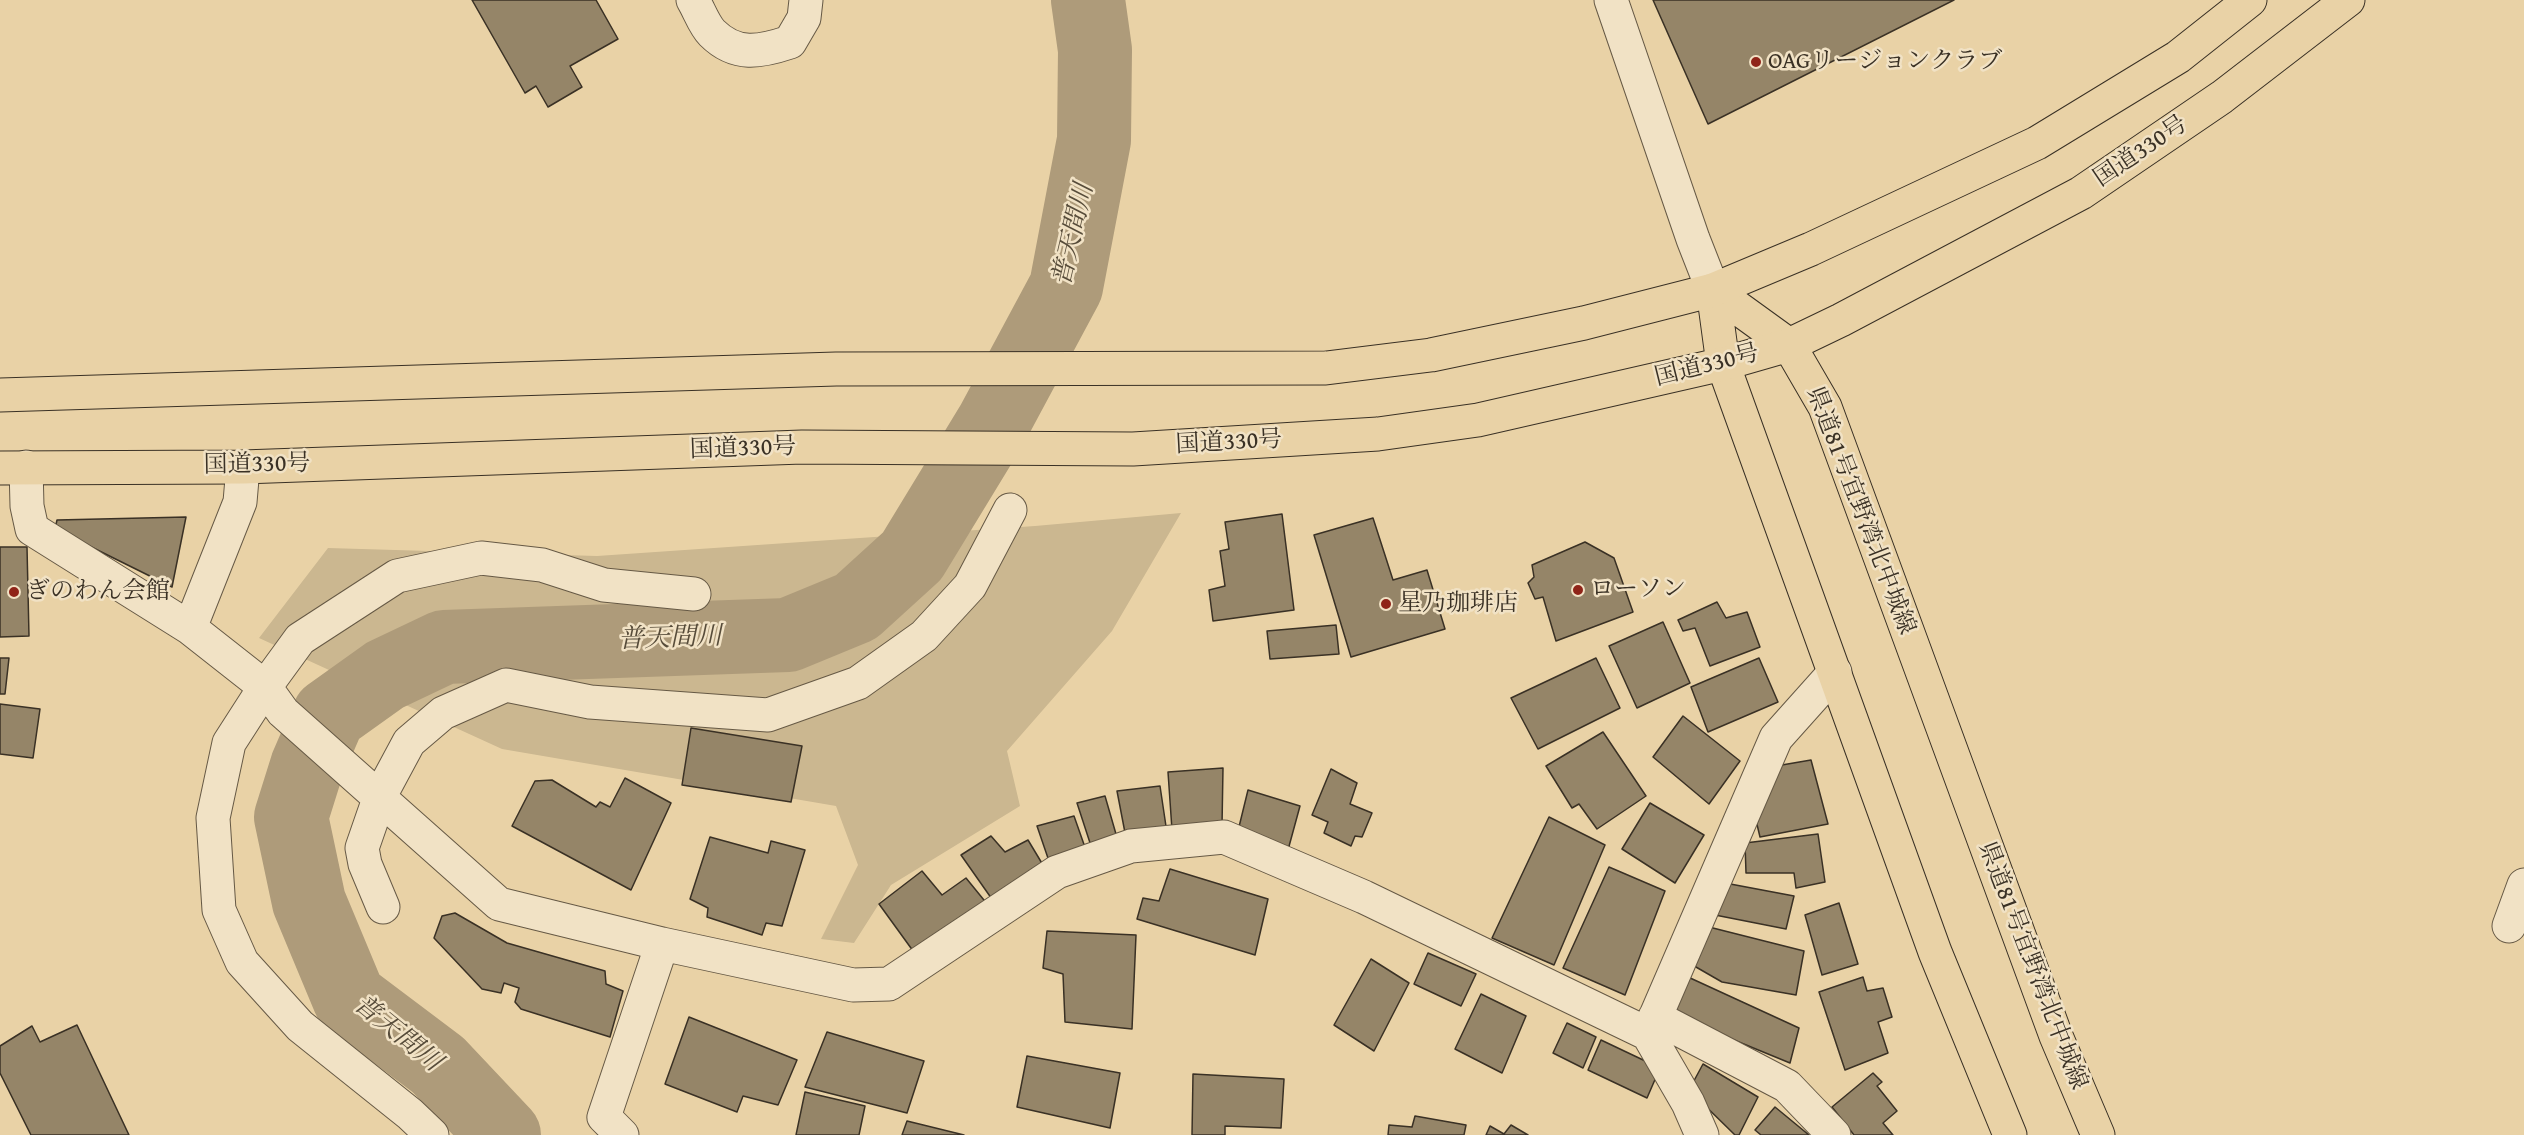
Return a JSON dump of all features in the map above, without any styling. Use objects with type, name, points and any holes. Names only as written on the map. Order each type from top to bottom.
[{"type":"main road","points":[[0,395],[836,369],[1326,368],[1431,355],[1592,321],[1713,290],[1811,249],[2037,143],[2178,57],[2250,0]]},
{"type":"main road","name":"国道330号","points":[[13,467],[243,466],[802,447],[1133,449],[1378,434],[1467,422],[1723,364],[1789,345],[1841,320],[2081,193],[2222,97],[2348,0]]},
{"type":"main road","points":[[1713,290],[1723,364],[1935,952],[2010,1135]]},
{"type":"main road","name":"県道81号宜野湾北中城線","points":[[1713,290],[1789,345],[1825,407],[2056,1036],[2098,1135]]},
{"type":"street","points":[[693,0],[711,32],[738,50],[766,50],[790,42],[804,18],[806,0]]},
{"type":"street","points":[[1611,0],[1693,239],[1713,290]]},
{"type":"street","points":[[190,628],[240,502],[243,466]]},
{"type":"street","points":[[13,467],[27,506],[32,529],[190,628],[274,699],[500,904],[662,944],[853,985],[889,984],[1057,873],[1131,846],[1224,837],[1787,1086],[1834,1135]]},
{"type":"street","points":[[383,907],[365,864],[362,848],[368,786],[409,742],[443,713],[506,685],[590,702],[768,716],[858,682],[924,636],[970,586],[1010,510]]},
{"type":"street","points":[[432,1135],[410,1114],[300,1026],[242,962],[219,910],[213,818],[229,744],[274,699],[300,639],[397,576],[481,558],[543,565],[604,585],[694,594]]},
{"type":"street","points":[[1702,1135],[1652,1026],[1776,738],[1835,672]]},
{"type":"street","points":[[2509,926],[2524,885]]},
{"type":"street","points":[[622,1135],[604,1117],[662,944]]},
{"type":"shaded area","points":[[1181,513],[1112,631],[1007,751],[1020,806],[891,885],[854,943],[821,939],[858,865],[836,806],[502,749],[259,638],[328,548],[597,556],[1035,526]]},
{"type":"building","points":[[472,0],[596,0],[618,39],[570,66],[582,87],[548,107],[536,86],[525,93]]},
{"type":"building","name":"OAGリージョンクラブ","points":[[1653,0],[1954,0],[1708,124]]},
{"type":"building","points":[[1282,514],[1294,610],[1213,621],[1209,590],[1225,586],[1220,551],[1229,549],[1225,522]]},
{"type":"building","points":[[186,517],[172,587],[55,529],[57,520]]},
{"type":"building","name":"星乃珈琲店","points":[[1373,518],[1393,580],[1427,570],[1445,629],[1351,657],[1314,535]]},
{"type":"building","name":"ローソン","points":[[1585,542],[1614,558],[1633,612],[1556,641],[1543,597],[1535,599],[1528,583],[1534,577],[1532,565]]},
{"type":"building","name":"ぎのわん会館","points":[[0,547],[27,547],[29,636],[0,637]]},
{"type":"building","points":[[1717,602],[1726,618],[1747,612],[1760,647],[1710,666],[1695,628],[1683,631],[1678,620]]},
{"type":"building","points":[[1663,622],[1690,683],[1637,708],[1609,646]]},
{"type":"building","points":[[1336,625],[1339,654],[1270,659],[1267,631]]},
{"type":"building","points":[[0,658],[9,658],[5,694],[0,694]]},
{"type":"building","points":[[1596,658],[1620,708],[1538,749],[1511,698]]},
{"type":"building","points":[[1759,658],[1778,702],[1708,732],[1691,687]]},
{"type":"building","points":[[0,704],[40,709],[33,758],[0,754]]},
{"type":"building","points":[[1683,716],[1740,761],[1709,804],[1653,757]]},
{"type":"building","points":[[691,728],[802,746],[791,802],[682,785]]},
{"type":"building","points":[[1603,732],[1646,796],[1597,829],[1579,804],[1572,808],[1546,766]]},
{"type":"building","points":[[1811,760],[1828,824],[1760,837],[1754,812],[1776,766]]},
{"type":"building","points":[[1223,768],[1222,826],[1172,830],[1168,772]]},
{"type":"building","points":[[1331,769],[1357,783],[1350,804],[1372,813],[1362,837],[1355,836],[1351,846],[1324,833],[1328,822],[1312,815]]},
{"type":"building","points":[[625,778],[671,803],[631,890],[512,826],[535,781],[552,780],[596,807],[600,802],[610,807]]},
{"type":"building","points":[[1160,786],[1167,833],[1126,838],[1117,791]]},
{"type":"building","points":[[1248,790],[1300,806],[1288,850],[1237,835]]},
{"type":"building","points":[[1105,796],[1118,841],[1092,849],[1077,803]]},
{"type":"building","points":[[1650,803],[1704,835],[1675,883],[1622,849]]},
{"type":"building","points":[[1074,816],[1087,853],[1050,864],[1037,826]]},
{"type":"building","points":[[1549,817],[1605,845],[1554,965],[1492,938]]},
{"type":"building","points":[[1818,834],[1825,882],[1796,888],[1794,873],[1746,873],[1745,843]]},
{"type":"building","points":[[991,836],[1005,852],[1028,840],[1046,870],[994,902],[961,855]]},
{"type":"building","points":[[710,837],[768,853],[771,841],[805,850],[782,926],[766,923],[762,935],[707,917],[708,908],[690,899]]},
{"type":"building","points":[[1609,867],[1665,891],[1625,995],[1563,968]]},
{"type":"building","points":[[1170,869],[1268,899],[1255,955],[1137,919],[1143,898],[1159,901]]},
{"type":"building","points":[[922,871],[942,895],[966,878],[988,905],[916,955],[879,904]]},
{"type":"building","points":[[1725,883],[1794,896],[1786,929],[1715,915]]},
{"type":"building","points":[[1839,903],[1858,964],[1822,975],[1805,915]]},
{"type":"building","points":[[455,913],[507,943],[605,971],[606,984],[623,991],[610,1037],[521,1009],[515,1002],[519,988],[504,983],[501,993],[482,989],[434,938],[442,916]]},
{"type":"building","points":[[1705,926],[1804,951],[1796,995],[1722,982],[1689,963]]},
{"type":"building","points":[[1047,931],[1136,935],[1132,1029],[1065,1022],[1063,974],[1043,968]]},
{"type":"building","points":[[1428,953],[1476,974],[1461,1006],[1414,984]]},
{"type":"building","points":[[1371,959],[1409,983],[1374,1051],[1334,1025]]},
{"type":"building","points":[[1688,977],[1799,1028],[1790,1063],[1673,1015]]},
{"type":"building","points":[[1863,977],[1867,991],[1883,988],[1892,1017],[1878,1022],[1888,1053],[1845,1070],[1819,992]]},
{"type":"building","points":[[1481,994],[1526,1016],[1502,1073],[1455,1049]]},
{"type":"building","points":[[689,1017],[797,1060],[778,1105],[743,1096],[737,1112],[665,1084]]},
{"type":"building","points":[[1567,1023],[1596,1037],[1583,1068],[1553,1053]]},
{"type":"building","points":[[77,1025],[129,1135],[31,1135],[0,1073],[0,1046],[32,1026],[40,1042]]},
{"type":"building","points":[[827,1032],[924,1061],[907,1113],[805,1087]]},
{"type":"building","points":[[1601,1040],[1660,1068],[1647,1098],[1588,1070]]},
{"type":"building","points":[[1027,1056],[1120,1073],[1110,1128],[1017,1107]]},
{"type":"building","points":[[1703,1064],[1758,1097],[1739,1135],[1735,1135],[1689,1090]]},
{"type":"building","points":[[1873,1073],[1882,1082],[1877,1086],[1897,1111],[1883,1123],[1893,1135],[1854,1135],[1832,1107]]},
{"type":"building","points":[[1193,1074],[1284,1079],[1281,1128],[1225,1126],[1225,1135],[1192,1135]]},
{"type":"building","points":[[805,1092],[865,1106],[859,1135],[796,1135]]},
{"type":"building","points":[[1775,1107],[1809,1135],[1761,1135],[1755,1130]]},
{"type":"building","points":[[1415,1116],[1466,1125],[1464,1135],[1388,1135],[1389,1125],[1412,1127]]},
{"type":"building","points":[[907,1121],[964,1135],[902,1135]]},
{"type":"building","points":[[1511,1125],[1528,1135],[1486,1135],[1490,1126],[1504,1134]]},
{"type":"waterway","name":"普天間川","points":[[504,1135],[438,1065],[349,998],[309,902],[291,817],[307,766],[329,715],[385,675],[444,647],[788,635],[856,607],[912,556],[993,423],[1066,287],[1094,140],[1095,50],[1088,0]]},
{"type":"place","name":"OAGリージョンクラブ","points":[[1756,62]]},
{"type":"place","name":"ローソン","points":[[1578,590]]},
{"type":"place","name":"ぎのわん会館","points":[[14,592]]},
{"type":"place","name":"星乃珈琲店","points":[[1386,604]]}]
